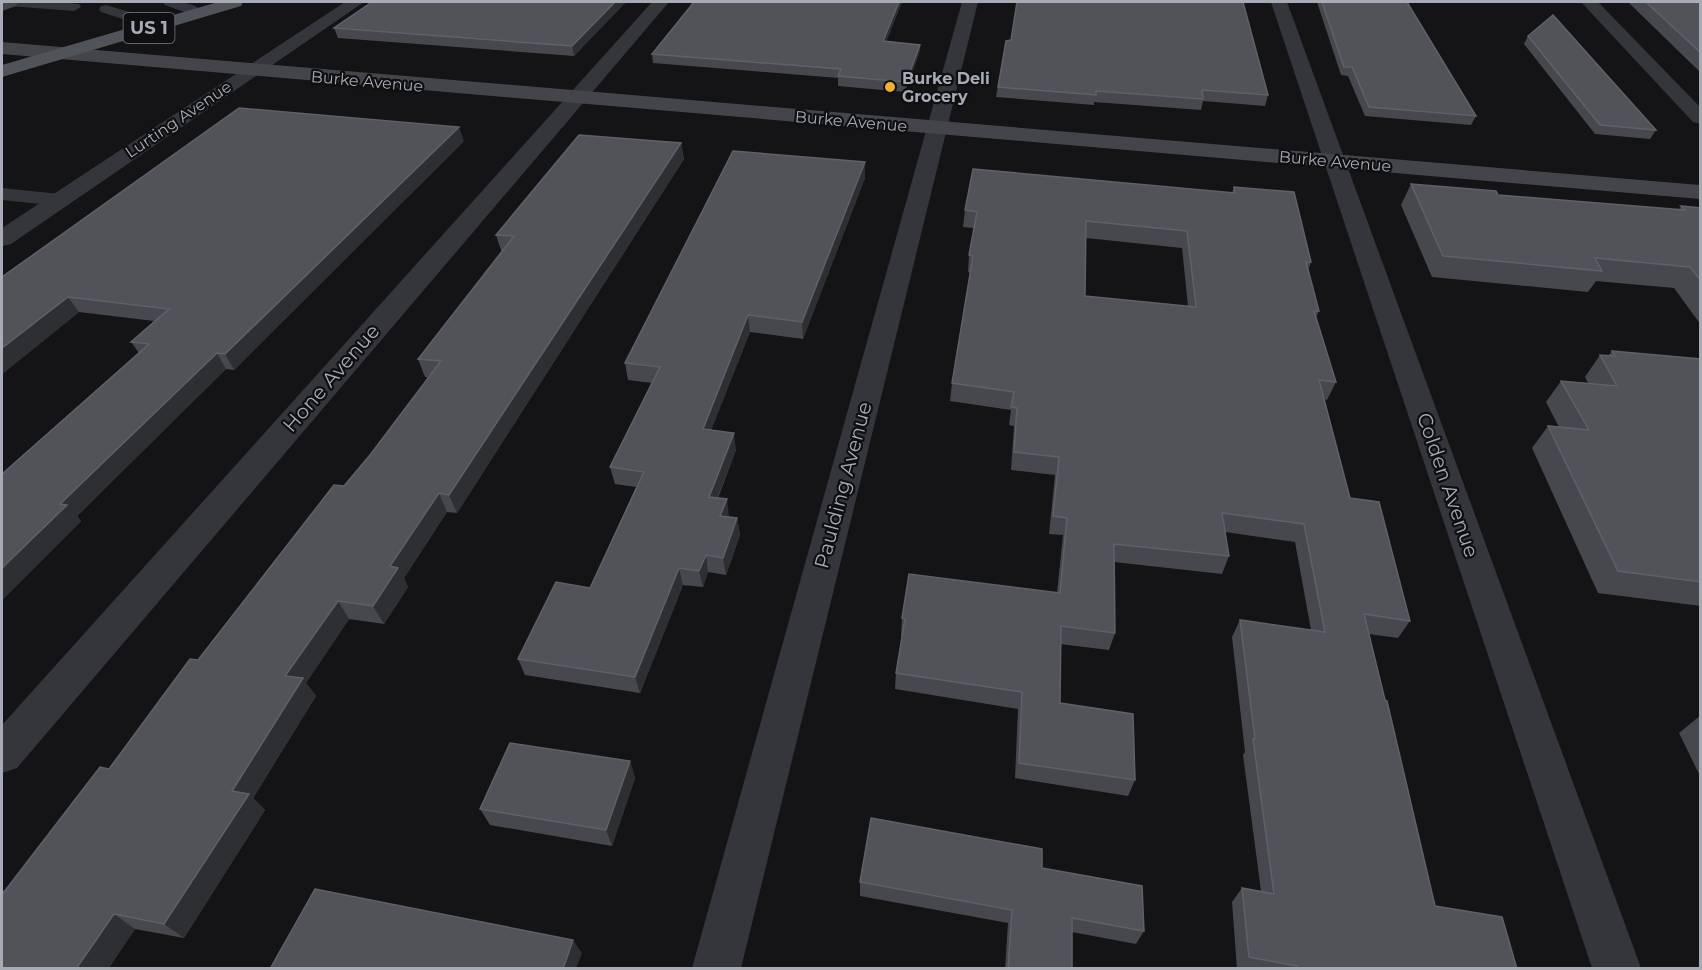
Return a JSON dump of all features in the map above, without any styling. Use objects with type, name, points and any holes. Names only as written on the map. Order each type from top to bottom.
[{"type":"main road","points":[[2,6],[10,2]]},
{"type":"main road","name":"US 1","points":[[2,71],[235,2]]},
{"type":"main road","name":"Burke Avenue","points":[[2,48],[250,71],[1701,192]]},
{"type":"street","name":"Lurting Avenue","points":[[2,239],[356,2]]},
{"type":"street","name":"Hone Avenue","points":[[2,754],[661,2]]},
{"type":"street","name":"Paulding Avenue","points":[[716,969],[970,2]]},
{"type":"street","name":"Colden Avenue","points":[[1279,2],[1617,969]]},
{"type":"street","points":[[1589,2],[1701,118]]},
{"type":"lane","points":[[10,2],[74,7]]},
{"type":"lane","points":[[170,2],[198,13]]},
{"type":"lane","points":[[2,12],[57,15]]},
{"type":"lane","points":[[135,32],[102,14],[157,25]]},
{"type":"lane","points":[[2,194],[60,200]]},
{"type":"building","points":[[372,2],[615,2],[572,46],[334,28]]},
{"type":"building","points":[[694,2],[899,2],[883,41],[920,45],[906,82],[838,76],[841,69],[652,54]]},
{"type":"building","points":[[1017,2],[1243,2],[1268,95],[1202,90],[1203,99],[1096,91],[1096,95],[998,87],[1006,41],[1011,40]]},
{"type":"building","points":[[1322,2],[1407,2],[1476,116],[1369,107],[1352,67],[1344,67]]},
{"type":"building","points":[[1646,2],[1701,2],[1701,53]]},
{"type":"building","points":[[1553,15],[1656,130],[1600,125],[1528,36]]},
{"type":"building","points":[[239,108],[459,127],[225,354],[217,353],[60,504],[67,505],[2,568],[2,474],[149,344],[131,342],[169,309],[68,297],[2,348],[2,277]]},
{"type":"building","points":[[579,135],[681,143],[449,495],[439,493],[390,566],[398,568],[373,606],[338,601],[285,676],[303,678],[232,791],[249,794],[164,924],[114,914],[76,969],[2,969],[2,891],[4,892],[100,767],[109,769],[190,659],[198,660],[334,485],[344,486],[370,455],[441,361],[418,359],[514,236],[496,235]]},
{"type":"building","points":[[733,151],[865,162],[802,322],[748,315],[703,429],[734,433],[709,497],[727,499],[720,516],[737,518],[723,558],[706,555],[699,571],[679,568],[635,677],[518,659],[556,582],[590,588],[644,472],[610,467],[660,367],[625,363]]},
{"type":"building","points":[[973,169],[1235,193],[1234,187],[1294,192],[1311,262],[1306,262],[1319,311],[1314,311],[1336,382],[1319,380],[1350,498],[1379,502],[1410,621],[1364,614],[1435,906],[1502,917],[1517,969],[1298,969],[1297,966],[1249,957],[1242,888],[1274,894],[1240,620],[1325,632],[1304,524],[1222,513],[1229,556],[1114,544],[1115,633],[1061,626],[1060,703],[1133,714],[1135,780],[1019,763],[1022,692],[896,673],[905,619],[902,618],[909,574],[1060,593],[1067,518],[1053,516],[1059,457],[1014,452],[1017,408],[1011,407],[1014,392],[952,383],[973,256],[969,255],[977,212],[965,210]],"holes":[[[1086,221],[1187,231],[1196,307],[1085,296]]]},
{"type":"building","points":[[1411,184],[1496,191],[1498,195],[1685,210],[1681,206],[1701,208],[1701,281],[1690,267],[1595,258],[1602,271],[1443,256]]},
{"type":"building","points":[[1612,351],[1701,359],[1701,582],[1618,571],[1548,426],[1589,430],[1561,381],[1617,386],[1600,355],[1615,356]]},
{"type":"building","points":[[510,743],[630,761],[606,830],[480,809]]},
{"type":"building","points":[[871,818],[1042,849],[1042,868],[1142,886],[1144,931],[1072,918],[1072,969],[1008,969],[1012,910],[860,882]]},
{"type":"building","points":[[315,889],[573,940],[563,969],[270,969]]},
{"type":"place","name":"Burke Deli Grocery","points":[[890,87]]}]
